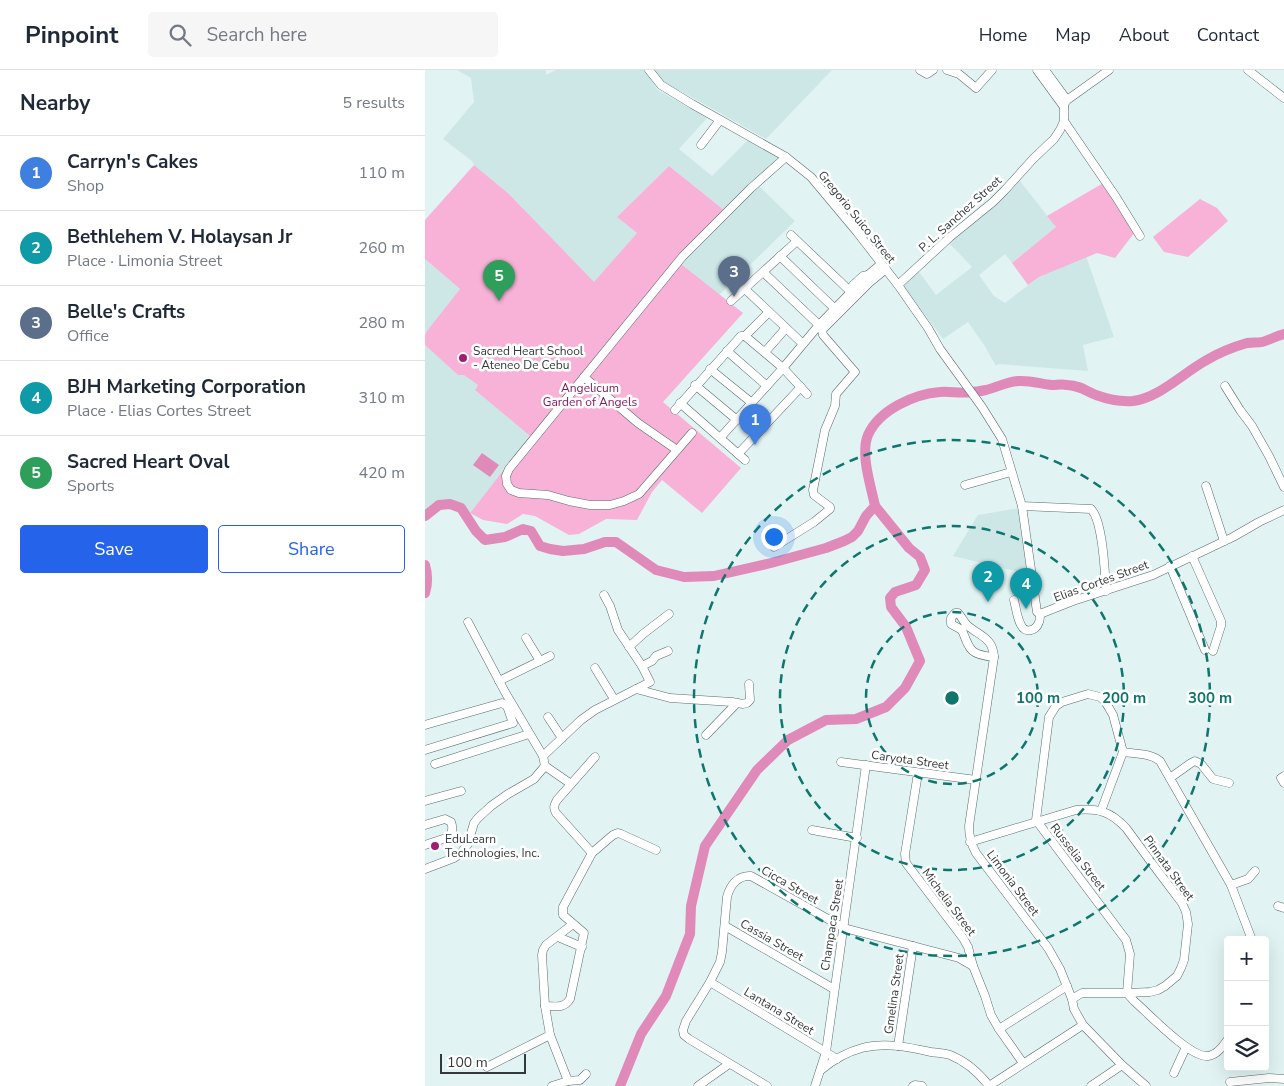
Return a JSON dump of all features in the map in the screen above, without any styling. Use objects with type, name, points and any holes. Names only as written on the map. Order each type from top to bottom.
[{"type":"street","name":"Gregorio Suico Street","points":[[649,70],[661,85],[786,156],[811,177],[898,285],[964,382]]},
{"type":"street","points":[[920,70],[927,74],[933,70]]},
{"type":"street","points":[[947,70],[959,74],[976,88],[992,70]]},
{"type":"street","points":[[1037,70],[1066,104]]},
{"type":"street","points":[[1045,70],[1066,104],[1064,122],[1116,196],[1140,236]]},
{"type":"street","points":[[1248,70],[1284,98]]},
{"type":"street","points":[[1066,104],[1105,71]]},
{"type":"street","points":[[701,145],[720,120]]},
{"type":"street","name":"P. L. Sanchez Street","points":[[898,285],[993,202],[1054,139],[1064,122]]},
{"type":"street","points":[[692,433],[639,494],[624,501],[609,505],[590,505],[548,495],[519,493],[511,490],[507,484],[506,476],[509,469],[683,256],[786,156]]},
{"type":"street","points":[[731,301],[780,256],[794,238],[852,291]]},
{"type":"street","points":[[780,256],[834,308]]},
{"type":"street","points":[[720,438],[834,308],[852,291],[857,291],[867,281],[868,276],[884,267]]},
{"type":"street","points":[[774,547],[814,522],[830,509],[814,495],[813,490],[825,430],[835,406],[836,394],[855,372],[823,335],[822,330],[884,267]]},
{"type":"street","points":[[763,272],[819,325]]},
{"type":"street","points":[[745,289],[803,344]]},
{"type":"street","points":[[745,460],[720,438],[677,406],[741,336],[745,336],[769,312]]},
{"type":"street","points":[[765,352],[786,328]]},
{"type":"street","points":[[745,336],[783,368],[807,394]]},
{"type":"street","points":[[727,351],[767,386]]},
{"type":"street","points":[[711,370],[752,403]]},
{"type":"street","points":[[584,377],[638,423],[677,450]]},
{"type":"street","name":"Elias Cortes Street","points":[[964,382],[1002,439],[1022,506],[1037,612],[1040,614],[1073,601],[1153,575],[1284,510]]},
{"type":"street","points":[[695,385],[737,420]]},
{"type":"street","points":[[1225,386],[1269,456],[1284,487]]},
{"type":"street","points":[[738,454],[801,387]]},
{"type":"street","points":[[965,485],[1011,472]]},
{"type":"street","points":[[1206,486],[1224,541]]},
{"type":"street","points":[[1022,506],[1091,508],[1095,512],[1105,569],[1106,591]]},
{"type":"street","points":[[1170,566],[1209,651],[1221,626],[1221,622],[1191,556]]},
{"type":"street","points":[[543,756],[581,720],[595,710],[650,682],[643,666],[618,630],[605,595]]},
{"type":"street","points":[[1014,600],[1021,626],[1024,629],[1028,631],[1033,630],[1039,623],[1040,614]]},
{"type":"street","points":[[629,647],[669,614]]},
{"type":"street","points":[[468,622],[499,681],[543,756],[545,766],[571,784]]},
{"type":"street","points":[[970,842],[969,826],[994,656],[994,649],[981,634],[964,628],[974,652],[979,655],[994,656]]},
{"type":"street","points":[[526,638],[540,661]]},
{"type":"street","points":[[643,666],[652,661],[656,656],[668,651]]},
{"type":"street","points":[[499,681],[550,656]]},
{"type":"street","points":[[595,668],[614,699]]},
{"type":"street","points":[[636,689],[671,698],[747,703],[750,700],[749,684]]},
{"type":"street","name":"Russelia Street","points":[[1123,752],[1113,715],[1104,700],[1088,694],[1062,702],[1056,706],[1049,717],[1035,818],[1126,940],[1130,954],[1127,993]]},
{"type":"street","points":[[425,725],[502,703],[507,706],[513,722],[512,724],[425,750]]},
{"type":"street","points":[[706,735],[737,703]]},
{"type":"street","points":[[548,717],[562,738]]},
{"type":"street","points":[[435,764],[529,734]]},
{"type":"street","points":[[1101,811],[1123,752],[1149,755],[1160,761],[1231,884],[1250,936]]},
{"type":"street","points":[[591,853],[556,813],[554,805],[595,757]]},
{"type":"street","points":[[1170,778],[1195,761],[1201,764],[1211,777],[1229,783]]},
{"type":"street","name":"Caryota Street","points":[[841,762],[976,780]]},
{"type":"street","name":"Champaca Street","points":[[815,1086],[826,1052],[866,765]]},
{"type":"street","points":[[425,869],[454,858],[461,853],[468,844],[475,823],[479,818],[502,798],[534,779],[545,766]]},
{"type":"street","name":"Michelia Street","points":[[917,773],[905,854],[906,863],[963,938],[968,947],[989,1011],[1023,1063]]},
{"type":"street","points":[[1284,776],[1281,778],[1284,783]]},
{"type":"street","points":[[425,801],[461,791]]},
{"type":"street","name":"Pinnata Street","points":[[970,842],[1076,810],[1101,811],[1118,820],[1126,828],[1182,903],[1188,918],[1184,960],[1177,976],[1165,986],[1150,992],[1082,993],[1072,999]]},
{"type":"street","points":[[425,824],[445,819],[451,822],[452,831],[449,837],[425,845]]},
{"type":"street","points":[[812,830],[857,838]]},
{"type":"street","points":[[545,1006],[563,1006],[570,999],[584,933],[563,915],[563,907],[591,853],[617,833],[656,850]]},
{"type":"street","name":"Limonia Street","points":[[970,842],[976,853],[1054,957],[1067,986],[1074,1009],[1083,1025],[1145,1086]]},
{"type":"street","points":[[1231,884],[1248,879],[1255,872]]},
{"type":"street","name":"Cicca Street","points":[[767,1086],[689,1039],[683,1030],[686,1021],[720,962],[727,897],[729,890],[738,879],[745,875],[751,876],[843,928],[959,958],[973,966]]},
{"type":"street","points":[[568,1081],[551,1035],[545,1006],[543,950],[573,924]]},
{"type":"street","name":"Cassia Street","points":[[725,926],[834,989]]},
{"type":"street","points":[[558,937],[581,948]]},
{"type":"street","name":"Gmelina Street","points":[[898,1046],[913,946]]},
{"type":"street","points":[[959,958],[968,947]]},
{"type":"street","name":"Lantana Street","points":[[709,982],[837,1059]]},
{"type":"street","points":[[999,1029],[1067,986]]},
{"type":"street","points":[[1127,993],[1186,1048],[1199,1055],[1208,1056],[1217,1052],[1224,1045]]},
{"type":"street","points":[[821,1070],[850,1052],[863,1048],[898,1046],[949,1055],[971,1068],[989,1086],[1083,1025]]},
{"type":"street","points":[[487,1067],[551,1035]]},
{"type":"street","points":[[1174,1073],[1186,1048]]},
{"type":"street","points":[[698,1086],[729,1064]]},
{"type":"street","points":[[1091,1086],[1122,1065]]},
{"type":"street","points":[[553,1086],[568,1081],[580,1080],[586,1074]]},
{"type":"street","points":[[748,1086],[752,1078]]},
{"type":"street","points":[[1230,1082],[1268,1082],[1284,1079]]},
{"type":"street","points":[[913,1086],[922,1086]]},
{"type":"shaded area","points":[[457,70],[546,70],[546,75],[556,70],[644,70],[658,90],[707,118],[679,149],[712,176],[748,140],[781,157],[724,210],[669,166],[617,217],[637,233],[594,283],[536,315],[475,389],[530,436],[470,513],[451,499],[440,503],[425,516],[425,259],[460,289],[524,209],[474,165],[472,161],[443,139],[474,102],[471,78]]},
{"type":"shaded area","points":[[651,70],[832,70],[766,139],[679,90],[677,91],[663,84]]},
{"type":"shaded area","points":[[1020,181],[1056,227],[1012,263],[1005,254],[979,275],[994,296],[1005,303],[1039,277],[1086,256],[1114,337],[1083,345],[1088,371],[998,364],[996,366],[968,322],[943,339],[902,284],[917,269],[936,295],[972,267],[949,243],[1002,199]]},
{"type":"shaded area","points":[[758,185],[795,221],[719,295],[681,264]]},
{"type":"shaded area","points":[[482,453],[499,465],[490,477],[473,465]]},
{"type":"shaded area","points":[[1019,508],[1027,574],[953,556],[978,515]]},
{"type":"green space","name":"Angelicum Garden of Angels","points":[[474,165],[509,194],[594,282],[637,233],[617,217],[669,166],[724,210],[717,227],[681,264],[743,313],[663,402],[741,468],[702,513],[662,480],[652,492],[637,520],[606,519],[579,534],[569,535],[535,516],[523,514],[507,524],[483,520],[470,513],[530,436],[475,390],[478,385],[464,375],[458,375],[425,345],[427,331],[460,289],[425,259],[425,220]]},
{"type":"green space","points":[[1105,182],[1135,232],[1115,258],[1097,253],[1039,277],[1028,285],[1012,263],[1056,227],[1047,216]]},
{"type":"green space","points":[[1200,199],[1217,208],[1228,221],[1188,257],[1164,252],[1153,237]]},
{"type":"waterway","points":[[425,516],[439,505],[450,504],[461,508],[476,531],[485,540],[505,537],[523,529],[531,531],[540,546],[563,551],[584,549],[605,542],[616,542],[656,570],[684,577],[714,576],[826,548],[852,537],[875,506],[865,451],[868,435],[880,418],[898,405],[909,400],[930,393],[980,391],[1010,382],[1022,381],[1079,387],[1109,399],[1133,401],[1143,399],[1162,390],[1196,366],[1231,348],[1247,343],[1262,342],[1284,334]]},
{"type":"waterway","points":[[620,1086],[641,1034],[666,996],[690,934],[691,906],[705,846],[757,770],[788,740],[826,720],[856,719],[886,707],[905,688],[920,661],[906,627],[891,607],[890,598],[895,592],[916,585],[925,570],[920,557],[909,548],[875,506]]},
{"type":"waterway","points":[[425,565],[427,572],[425,593]]},
{"type":"place","name":"Belle's Crafts","points":[[734,297]]},
{"type":"place","name":"Sacred Heart Oval","points":[[499,301]]},
{"type":"place","name":"Sacred Heart School - Ateneo De Cebu","points":[[463,358]]},
{"type":"place","name":"Carryn's Cakes","points":[[755,445]]},
{"type":"place","name":"Bethlehem V. Holaysan Jr","points":[[988,602]]},
{"type":"place","name":"BJH Marketing Corporation","points":[[1026,609]]},
{"type":"place","name":"EduLearn Technologies, Inc.","points":[[435,846]]}]
